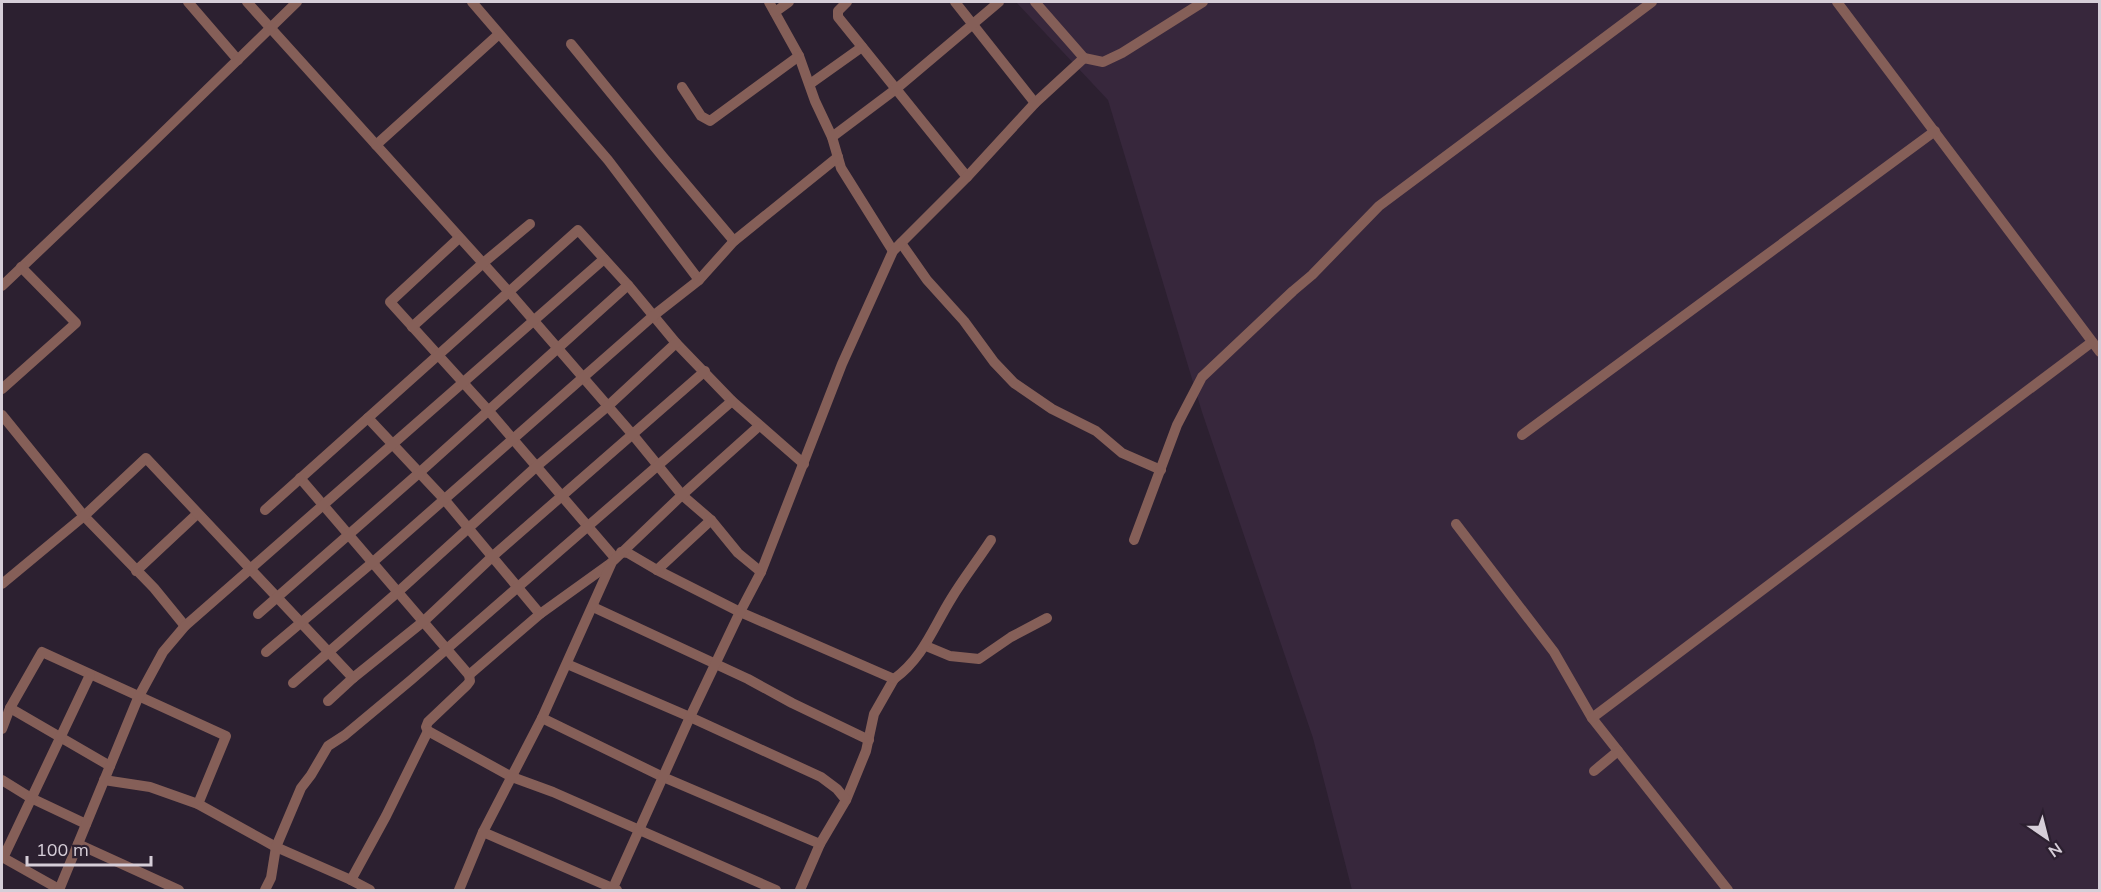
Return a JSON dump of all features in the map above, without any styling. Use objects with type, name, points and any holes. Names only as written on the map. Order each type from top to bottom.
[{"type":"street","points":[[188,2],[238,60]]},
{"type":"street","points":[[247,2],[509,292],[658,464],[682,495],[711,520],[738,553],[761,572]]},
{"type":"street","points":[[2,286],[297,2]]},
{"type":"street","points":[[472,2],[608,160],[699,280]]},
{"type":"street","points":[[769,2],[799,56],[832,137],[841,168],[897,247],[964,321],[994,362],[1014,383],[1052,409],[1096,431],[1122,453],[1161,470]]},
{"type":"street","points":[[775,12],[789,2]]},
{"type":"street","points":[[847,2],[838,11],[838,17],[967,177]]},
{"type":"street","points":[[955,2],[1035,103]]},
{"type":"street","points":[[832,137],[896,89],[999,2]]},
{"type":"street","points":[[1035,2],[1084,58],[1103,62],[1122,53],[1203,2]]},
{"type":"street","points":[[1134,540],[1177,425],[1202,377],[1312,275],[1379,206],[1652,2]]},
{"type":"street","points":[[1837,2],[2100,352]]},
{"type":"street","points":[[376,146],[499,34]]},
{"type":"street","points":[[571,44],[734,241]]},
{"type":"street","points":[[810,84],[862,47]]},
{"type":"street","points":[[682,87],[701,116],[710,122],[799,56]]},
{"type":"street","points":[[483,832],[613,890],[690,717],[761,572],[842,364],[897,247],[967,177],[1035,103],[1084,58]]},
{"type":"street","points":[[1522,435],[1935,131]]},
{"type":"street","points":[[266,652],[373,562],[653,316],[699,280],[734,241],[838,157]]},
{"type":"street","points":[[412,327],[530,224]]},
{"type":"street","points":[[265,510],[578,230],[676,343],[732,401],[804,464]]},
{"type":"street","points":[[459,238],[390,302],[513,438],[616,557]]},
{"type":"street","points":[[90,675],[2,858],[59,890],[138,698],[163,652],[185,626],[604,259]]},
{"type":"street","points":[[2,389],[76,323],[21,267]]},
{"type":"street","points":[[258,614],[628,285]]},
{"type":"street","points":[[1592,718],[2092,342]]},
{"type":"street","points":[[293,683],[537,466],[608,406],[676,343]]},
{"type":"street","points":[[328,701],[352,678],[424,621],[493,556],[705,371]]},
{"type":"street","points":[[265,891],[271,878],[276,847],[301,788],[328,746],[345,735],[447,648],[732,401]]},
{"type":"street","points":[[2,415],[84,516],[185,626]]},
{"type":"street","points":[[368,418],[444,499],[540,614]]},
{"type":"street","points":[[469,675],[540,614],[616,557],[759,426]]},
{"type":"street","points":[[2,584],[84,516],[146,458],[352,678]]},
{"type":"street","points":[[300,478],[447,648],[469,675],[470,681],[428,722],[426,728],[428,731],[351,880]]},
{"type":"street","points":[[136,571],[197,514]]},
{"type":"street","points":[[657,570],[711,520]]},
{"type":"street","points":[[1456,524],[1554,652],[1592,718],[1728,891]]},
{"type":"street","points":[[800,891],[820,844],[846,800],[869,740],[874,714],[894,679],[908,669],[926,646],[950,600],[991,540]]},
{"type":"street","points":[[459,890],[483,832],[542,718],[616,557],[628,553],[740,612],[894,679]]},
{"type":"street","points":[[593,607],[748,679],[869,740]]},
{"type":"street","points":[[926,646],[950,656],[980,658],[1011,637],[1047,618]]},
{"type":"street","points":[[2,729],[10,708],[42,652],[138,698],[226,736],[198,804]]},
{"type":"street","points":[[567,664],[821,777],[837,789],[846,800]]},
{"type":"street","points":[[10,708],[110,766]]},
{"type":"street","points":[[542,718],[663,777],[820,844]]},
{"type":"street","points":[[428,731],[513,777],[553,792],[776,891]]},
{"type":"street","points":[[1594,771],[1618,751]]},
{"type":"street","points":[[2,780],[32,798],[86,824]]},
{"type":"street","points":[[105,780],[150,787],[198,804],[276,847],[351,880],[370,891]]},
{"type":"street","points":[[78,844],[165,888],[179,891]]},
{"type":"shaded area","points":[[1016,2],[2099,2],[2099,890],[1352,890],[1313,738],[1202,412],[1108,100]]}]
